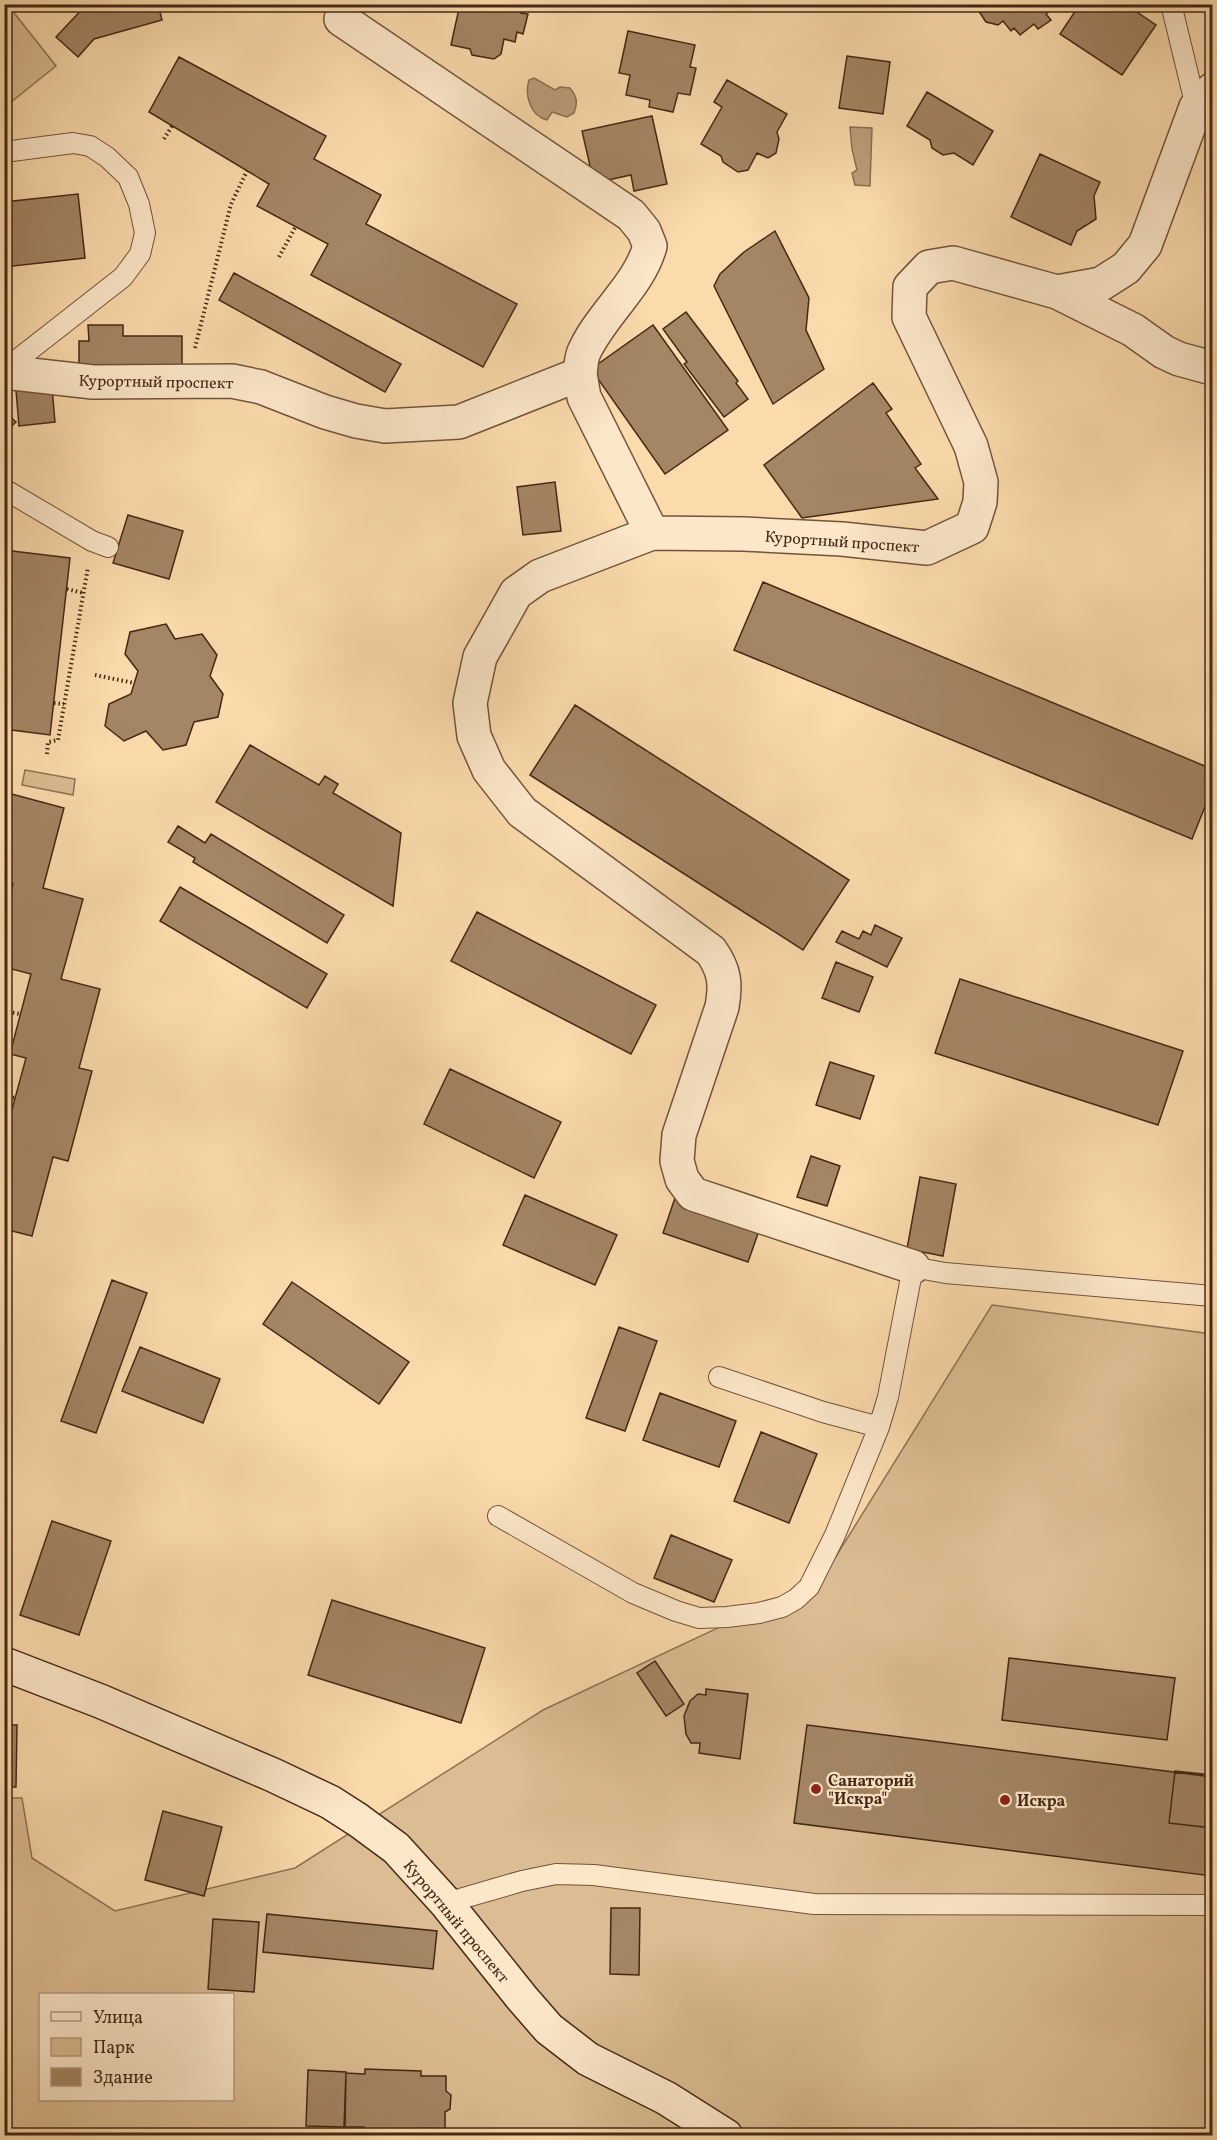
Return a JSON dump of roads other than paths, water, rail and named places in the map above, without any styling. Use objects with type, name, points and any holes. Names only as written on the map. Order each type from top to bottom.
[{"type":"street","points":[[341,19],[631,215],[644,231],[650,246],[646,261],[593,335],[583,354],[580,374],[584,397],[652,533],[540,576],[516,593],[480,657],[470,703],[474,736],[489,770],[522,812],[711,951],[720,964],[724,991],[722,1007],[679,1135],[677,1161],[682,1179],[693,1194],[913,1268]]},
{"type":"street","points":[[1057,292],[1101,284],[1126,268],[1144,245],[1204,98]]},
{"type":"street","name":"Курортный проспект","points":[[652,533],[744,534],[842,539],[927,548],[972,527],[980,502],[981,483],[971,446],[909,317],[910,286],[929,267],[953,263],[1057,292],[1133,330],[1164,352],[1179,359],[1212,368]]},
{"type":"street","name":"Курортный проспект","points":[[4,371],[93,382],[232,381],[261,387],[356,421],[385,426],[459,422],[580,374]]},
{"type":"street","name":"Курортный проспект","points":[[4,1664],[100,1701],[330,1802],[396,1848],[446,1903],[549,2029],[588,2059],[666,2098],[726,2136]]},
{"type":"lane","points":[[1171,4],[1204,98]]},
{"type":"lane","points":[[4,152],[73,143],[90,146],[107,157],[129,177],[139,204],[145,233],[140,254],[123,278],[4,371]]},
{"type":"lane","points":[[4,489],[92,541],[108,547]]},
{"type":"lane","points":[[498,1516],[633,1593],[676,1611],[699,1618],[727,1617],[782,1607],[796,1599],[809,1587],[835,1535],[879,1426],[888,1397],[913,1268],[945,1273],[1212,1296]]},
{"type":"lane","points":[[719,1377],[823,1412],[879,1426]]},
{"type":"lane","points":[[446,1903],[522,1881],[556,1874],[594,1875],[814,1904],[1212,1905]]},
{"type":"place","name":"Санаторий \"Искра\"","points":[[816,1789]]},
{"type":"place","name":"Искра","points":[[1005,1800]]}]
